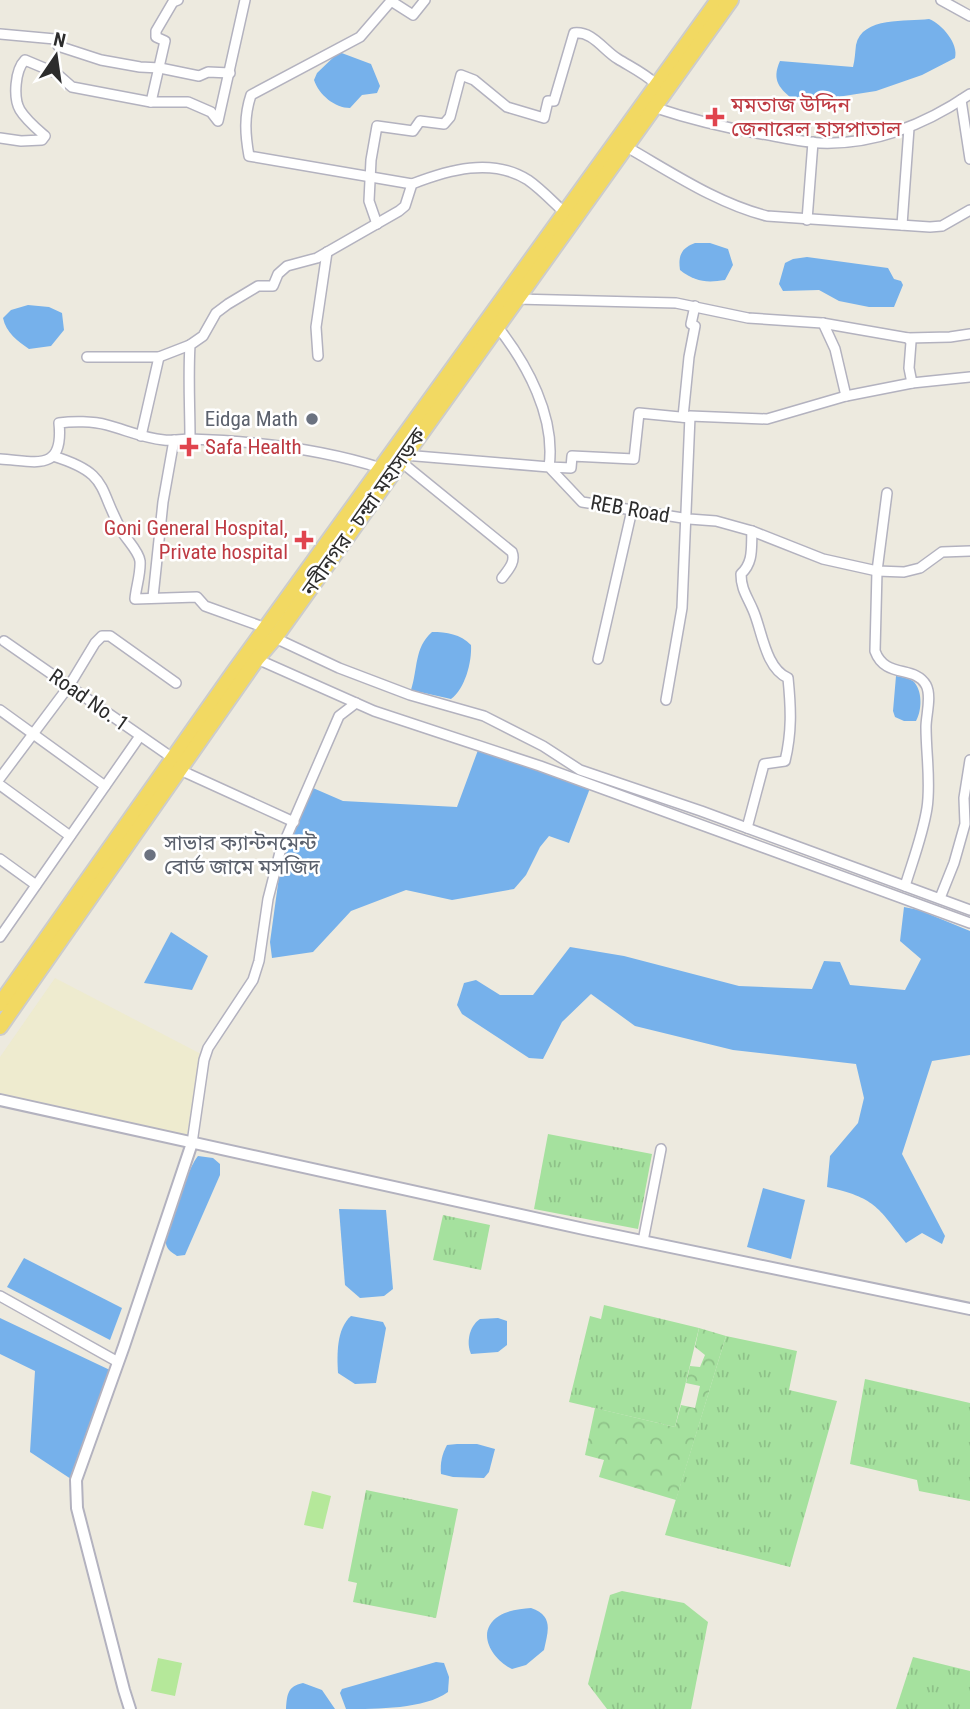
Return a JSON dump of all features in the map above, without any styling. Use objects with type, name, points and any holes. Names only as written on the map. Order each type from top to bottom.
[{"type":"highway","name":"নবীনগর - চন্দ্রা মহাসড়ক","points":[[0,1027],[177,764],[257,659],[271,633],[381,468],[718,0]]},
{"type":"highway","name":"নবীনগর - চন্দ্রা মহাসড়ক","points":[[0,1004],[402,458],[731,0]]},
{"type":"street","points":[[151,102],[164,41],[156,37],[156,31],[173,2],[178,0]]},
{"type":"street","points":[[0,138],[21,141],[42,140],[44,136],[19,109],[16,90],[20,65],[24,60],[56,73],[72,87],[151,102],[187,103],[211,113],[218,121],[244,0]]},
{"type":"street","points":[[425,0],[413,15],[390,1],[360,37],[251,95],[246,111],[245,136],[249,156],[412,184],[440,173],[492,166],[529,180],[565,213]]},
{"type":"street","points":[[941,0],[970,16]]},
{"type":"street","points":[[377,223],[369,201],[377,126],[414,131],[420,121],[444,124],[450,117],[461,75],[474,80],[507,107],[544,118],[548,101],[554,101],[574,33],[581,32],[593,38],[616,58],[642,71],[656,84]]},
{"type":"street","points":[[0,34],[55,39],[58,46],[102,60],[140,67],[199,76],[208,72],[230,73]]},
{"type":"street","points":[[653,107],[732,129],[813,142],[842,142],[874,138],[909,128],[970,94]]},
{"type":"street","points":[[961,100],[970,159]]},
{"type":"street","points":[[902,225],[909,128]]},
{"type":"street","points":[[807,220],[813,142]]},
{"type":"street","points":[[625,146],[719,200],[767,216],[942,226],[970,210]]},
{"type":"street","points":[[87,357],[159,358],[190,345],[203,336],[216,313],[228,304],[258,286],[273,286],[278,274],[287,266],[317,258],[405,206],[412,184]]},
{"type":"street","points":[[317,356],[316,327],[327,252]]},
{"type":"street","points":[[516,299],[676,303],[748,317],[823,323],[908,338],[970,334]]},
{"type":"street","points":[[666,700],[682,608],[685,518],[688,510],[686,417],[689,357],[695,327],[691,324],[695,306]]},
{"type":"street","points":[[823,323],[835,349],[846,396]]},
{"type":"street","points":[[497,326],[523,365],[543,410],[548,428],[549,467]]},
{"type":"street","points":[[908,338],[911,342],[909,368],[912,383]]},
{"type":"street","points":[[190,345],[190,439]]},
{"type":"street","points":[[141,436],[159,358]]},
{"type":"street","points":[[402,458],[571,468],[572,456],[634,459],[639,413],[767,419],[846,396],[912,383],[970,377]]},
{"type":"street","points":[[0,458],[38,463],[57,451],[59,423],[104,424],[141,436],[289,448],[353,459],[381,468]]},
{"type":"street","points":[[153,597],[163,502],[174,440]]},
{"type":"street","points":[[53,456],[80,466],[98,479],[122,530],[140,559],[135,599],[197,597],[205,606],[271,633],[339,668],[410,695],[484,716],[543,746],[580,770],[970,910]]},
{"type":"street","points":[[402,458],[512,552],[513,563],[502,578]]},
{"type":"street","name":"REB Road","points":[[549,467],[582,502],[716,521],[752,530],[823,559],[877,571],[904,572],[920,568],[942,552],[970,551]]},
{"type":"street","points":[[887,493],[877,571],[875,651],[878,661],[885,667],[915,676],[927,687],[927,807],[905,886]]},
{"type":"street","points":[[598,659],[632,510]]},
{"type":"street","points":[[747,828],[764,764],[785,761],[791,738],[792,712],[788,678],[780,675],[770,659],[753,610],[741,588],[741,573],[748,567],[751,558],[752,530]]},
{"type":"street","points":[[0,778],[69,686],[102,636],[110,636],[176,683]]},
{"type":"street","name":"Road No. 1","points":[[5,641],[177,764],[294,822]]},
{"type":"street","points":[[257,659],[374,711],[540,766],[970,923]]},
{"type":"street","points":[[130,1709],[77,1508],[76,1480],[192,1143],[208,1048],[253,980],[280,852],[339,716],[356,703]]},
{"type":"street","points":[[0,710],[105,786]]},
{"type":"street","points":[[1,932],[141,736]]},
{"type":"street","points":[[940,898],[965,824],[964,798],[970,760]]},
{"type":"street","points":[[0,785],[70,836]]},
{"type":"street","points":[[0,859],[36,885]]},
{"type":"street","points":[[0,1100],[643,1241],[970,1309]]},
{"type":"street","points":[[643,1241],[662,1149]]},
{"type":"street","points":[[0,1296],[118,1362]]},
{"type":"shaded area","points":[[55,978],[201,1054],[187,1135],[0,1093],[0,1057]]},
{"type":"green space","points":[[548,1134],[652,1154],[638,1229],[534,1209]]},
{"type":"green space","points":[[443,1215],[490,1225],[481,1270],[433,1260]]},
{"type":"green space","points":[[604,1305],[699,1328],[675,1427],[569,1402],[590,1316],[601,1319]]},
{"type":"green space","points":[[699,1328],[726,1336],[676,1500],[599,1477],[604,1460],[585,1455],[595,1408],[675,1427],[681,1405],[695,1408],[700,1386],[686,1383],[690,1366],[700,1367],[705,1355],[695,1347]]},
{"type":"green space","points":[[726,1336],[797,1351],[789,1390],[837,1401],[790,1567],[665,1535]]},
{"type":"green space","points":[[865,1379],[970,1403],[970,1501],[919,1491],[917,1480],[850,1464]]},
{"type":"green space","points":[[366,1490],[458,1509],[436,1618],[353,1602],[357,1583],[348,1581]]},
{"type":"green space","points":[[312,1491],[331,1496],[323,1529],[304,1525]]},
{"type":"green space","points":[[622,1591],[684,1603],[708,1622],[691,1709],[607,1709],[588,1684],[610,1595]]},
{"type":"green space","points":[[913,1657],[970,1671],[970,1709],[896,1709]]},
{"type":"green space","points":[[158,1658],[182,1663],[175,1696],[151,1691]]},
{"type":"water","points":[[929,19],[948,35],[956,53],[955,58],[922,75],[876,91],[795,101],[778,84],[776,74],[780,61],[853,67],[856,45],[867,29],[887,22]]},
{"type":"water","points":[[339,52],[371,64],[380,86],[377,93],[362,95],[350,108],[328,100],[314,80],[317,73]]},
{"type":"water","points":[[695,243],[710,243],[728,249],[733,265],[725,280],[701,281],[680,270],[682,253],[686,247]]},
{"type":"water","points":[[807,257],[888,268],[894,279],[901,281],[903,285],[894,307],[869,307],[839,301],[819,290],[783,291],[779,284],[785,263]]},
{"type":"water","points":[[28,305],[49,307],[62,313],[64,330],[51,346],[29,349],[7,328],[3,318],[11,310]]},
{"type":"water","points":[[432,632],[453,634],[471,645],[467,675],[451,699],[411,690],[419,652]]},
{"type":"water","points":[[896,676],[913,681],[919,690],[920,706],[916,721],[904,721],[895,717],[893,711]]},
{"type":"water","points":[[481,742],[592,783],[569,843],[549,836],[540,847],[526,875],[514,889],[452,900],[406,890],[351,911],[313,952],[272,958],[270,942],[281,862],[313,788],[343,801],[457,807]]},
{"type":"water","points":[[904,907],[919,910],[970,931],[970,1055],[932,1061],[902,1154],[945,1236],[942,1244],[922,1233],[906,1243],[874,1205],[856,1195],[827,1187],[830,1156],[858,1123],[864,1098],[856,1064],[733,1050],[635,1026],[591,994],[562,1022],[543,1059],[529,1058],[462,1014],[457,1005],[464,983],[476,980],[500,995],[533,995],[570,947],[624,956],[739,986],[812,989],[824,961],[840,962],[850,985],[905,990],[921,959],[900,941]]},
{"type":"water","points":[[171,932],[208,956],[192,990],[144,983]]},
{"type":"water","points":[[198,1156],[213,1158],[220,1164],[220,1175],[185,1255],[177,1256],[168,1248],[166,1237],[178,1198]]},
{"type":"water","points":[[763,1188],[805,1200],[791,1259],[747,1247]]},
{"type":"water","points":[[339,1209],[386,1210],[393,1289],[384,1296],[360,1298],[345,1285]]},
{"type":"water","points":[[24,1258],[122,1308],[110,1340],[7,1287]]},
{"type":"water","points":[[351,1316],[383,1322],[386,1328],[376,1383],[355,1384],[338,1373],[340,1335]]},
{"type":"water","points":[[0,1318],[112,1371],[71,1479],[30,1452],[35,1371],[0,1354]]},
{"type":"water","points":[[498,1318],[507,1321],[507,1345],[498,1352],[471,1354],[469,1340],[476,1322],[480,1319]]},
{"type":"water","points":[[477,1444],[495,1449],[489,1472],[484,1478],[441,1474],[447,1445]]},
{"type":"water","points":[[531,1608],[543,1615],[548,1625],[544,1650],[526,1665],[512,1669],[493,1652],[487,1637],[488,1630],[499,1616]]},
{"type":"water","points":[[436,1662],[444,1663],[449,1677],[448,1692],[438,1698],[400,1707],[346,1709],[340,1693],[342,1689]]},
{"type":"water","points":[[303,1683],[322,1690],[335,1709],[286,1709],[291,1689]]},
{"type":"place","name":"মমতাজ উদ্দিন জেনারেল হাসপাতাল","points":[[715,117]]},
{"type":"place","name":"Eidga Math","points":[[312,419]]},
{"type":"place","name":"Safa Health","points":[[189,447]]},
{"type":"place","name":"Goni General Hospital, Private hospital","points":[[304,540]]},
{"type":"place","name":"সাভার ক্যান্টনমেন্ট বোর্ড জামে মসজিদ","points":[[150,855]]}]
